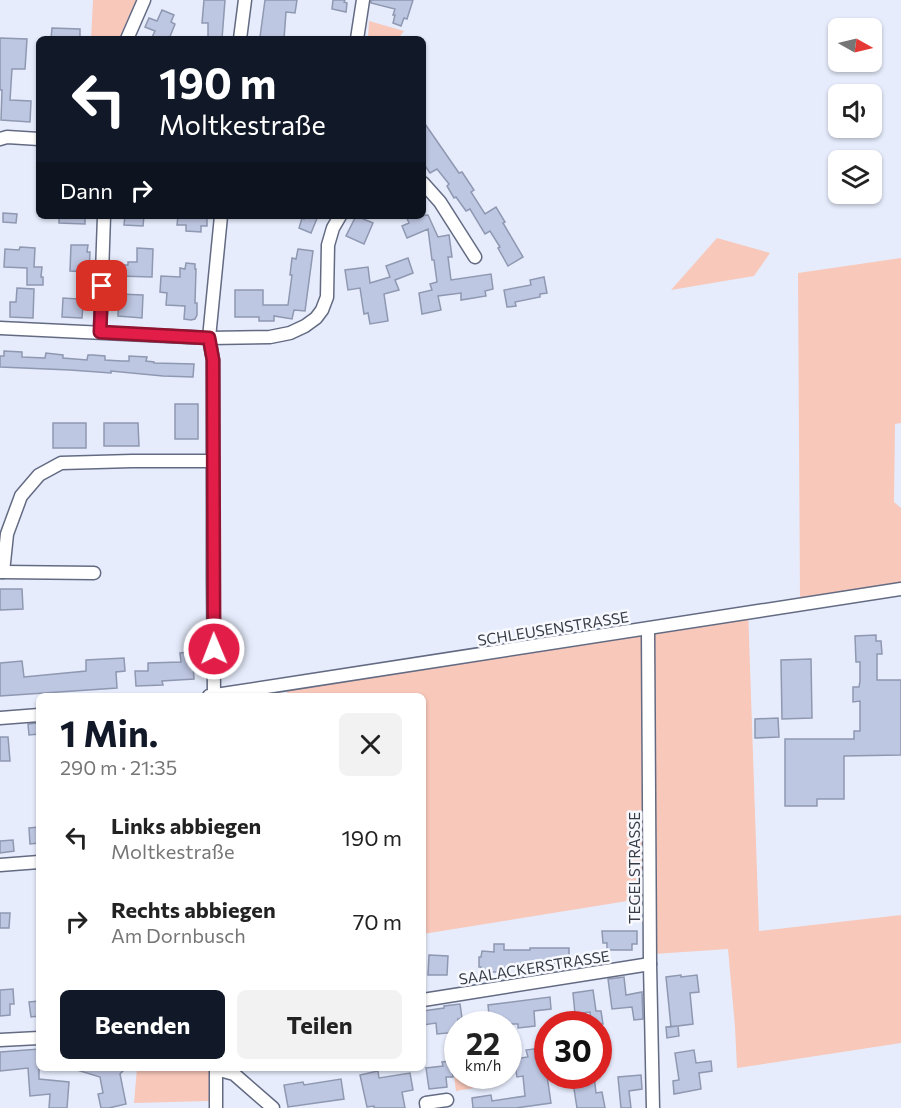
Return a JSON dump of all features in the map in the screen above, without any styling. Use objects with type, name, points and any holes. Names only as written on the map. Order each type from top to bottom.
[{"type":"street","points":[[128,36],[144,0]]},
{"type":"street","points":[[240,36],[245,0]]},
{"type":"street","points":[[357,36],[363,0]]},
{"type":"street","points":[[0,139],[7,137],[36,139]]},
{"type":"street","points":[[426,186],[440,202],[475,257]]},
{"type":"street","points":[[100,332],[104,219]]},
{"type":"street","points":[[214,693],[213,360],[209,338],[221,219]]},
{"type":"street","points":[[0,328],[209,338],[290,333],[305,326],[322,310],[327,297],[328,245],[338,219]]},
{"type":"street","points":[[94,573],[1,572],[7,534],[21,496],[39,475],[61,463],[213,461]]},
{"type":"street","name":"SCHLEUSENSTRASSE","points":[[233,693],[901,589]]},
{"type":"street","name":"TEGELSTRASSE","points":[[648,629],[653,1108]]},
{"type":"street","points":[[0,718],[36,715]]},
{"type":"street","points":[[0,865],[36,862]]},
{"type":"street","name":"SAALACKERSTRASSE","points":[[426,1000],[650,964]]},
{"type":"street","points":[[0,1041],[36,1038]]},
{"type":"street","points":[[216,1071],[216,1108]]},
{"type":"street","points":[[225,1071],[234,1074],[273,1108]]},
{"type":"street","points":[[427,1108],[426,1103],[447,1102]]},
{"type":"shaded area","points":[[93,0],[136,0],[120,36],[91,36]]},
{"type":"shaded area","points":[[369,21],[404,31],[400,36],[368,36]]},
{"type":"shaded area","points":[[717,238],[770,253],[754,276],[671,290]]},
{"type":"shaded area","points":[[901,258],[901,423],[895,424],[894,502],[901,508],[901,583],[800,599],[798,273]]},
{"type":"shaded area","points":[[748,608],[759,931],[901,915],[901,1043],[737,1068],[728,949],[654,954],[652,897],[426,934],[426,693],[287,693],[287,677]]},
{"type":"shaded area","points":[[137,1071],[209,1071],[210,1101],[134,1103]]},
{"type":"building","points":[[204,0],[225,0],[222,36],[208,36],[208,23],[202,23]]},
{"type":"building","points":[[265,0],[297,0],[295,13],[286,12],[284,36],[260,36]]},
{"type":"building","points":[[333,0],[345,0],[346,12],[332,9]]},
{"type":"building","points":[[371,0],[413,0],[407,19],[404,18],[401,26],[393,23],[395,9],[371,3]]},
{"type":"building","points":[[162,10],[174,15],[171,22],[175,24],[170,36],[152,36],[155,31],[145,27],[149,18],[157,21]]},
{"type":"building","points":[[52,28],[80,29],[80,36],[51,36]]},
{"type":"building","points":[[0,38],[27,39],[25,69],[12,69],[10,100],[31,101],[30,122],[1,120]]},
{"type":"building","points":[[426,125],[459,173],[462,172],[474,190],[471,192],[485,214],[496,207],[523,257],[508,266],[490,231],[485,234],[470,209],[466,211],[456,197],[454,198],[447,186],[449,184],[437,169],[430,173],[426,167]]},
{"type":"building","points":[[3,213],[17,214],[16,223],[3,222]]},
{"type":"building","points":[[426,215],[438,237],[449,235],[452,257],[448,257],[451,280],[491,274],[493,289],[485,291],[486,296],[461,300],[461,293],[438,296],[441,310],[422,314],[419,293],[432,290],[430,284],[437,282],[428,229],[407,238],[402,226],[409,223],[407,219],[426,219]]},
{"type":"building","points":[[59,219],[85,219],[85,224],[59,223]]},
{"type":"building","points":[[125,219],[144,219],[143,226],[124,225]]},
{"type":"building","points":[[178,219],[207,219],[207,226],[201,226],[201,232],[186,231],[186,225],[177,225]]},
{"type":"building","points":[[302,219],[317,219],[311,233],[299,228]]},
{"type":"building","points":[[354,219],[363,219],[373,223],[364,244],[346,236]]},
{"type":"building","points":[[71,245],[88,245],[89,272],[70,271]]},
{"type":"building","points":[[20,247],[35,248],[34,267],[42,267],[43,285],[27,285],[27,268],[4,267],[5,249],[19,250]]},
{"type":"building","points":[[137,248],[153,249],[152,277],[118,276],[119,265],[137,262]]},
{"type":"building","points":[[298,249],[313,251],[305,311],[294,310],[292,319],[274,316],[274,321],[259,321],[259,317],[235,317],[235,290],[263,290],[263,305],[288,305],[292,258],[296,259]]},
{"type":"building","points":[[408,258],[413,273],[395,280],[399,290],[384,294],[388,321],[370,324],[368,313],[364,314],[360,288],[348,290],[345,270],[368,267],[370,283],[390,277],[386,266]]},
{"type":"building","points":[[186,263],[195,264],[196,269],[197,315],[191,320],[184,319],[185,306],[166,305],[167,293],[160,292],[161,276],[180,277],[180,268],[185,269]]},
{"type":"building","points":[[544,277],[547,293],[540,294],[540,297],[515,302],[516,306],[507,307],[504,290],[531,285],[530,280]]},
{"type":"building","points":[[17,288],[34,289],[33,318],[10,317],[10,302],[16,302]]},
{"type":"building","points":[[78,289],[93,290],[93,306],[83,305],[82,318],[62,317],[63,298],[78,299]]},
{"type":"building","points":[[119,294],[143,295],[142,318],[118,316]]},
{"type":"building","points":[[4,351],[22,352],[22,357],[45,358],[46,353],[63,355],[63,358],[87,360],[88,355],[105,356],[105,360],[122,361],[129,361],[129,356],[147,357],[146,361],[154,363],[194,364],[193,377],[0,367],[0,356],[4,356]]},
{"type":"building","points":[[175,404],[198,404],[198,439],[175,439]]},
{"type":"building","points":[[53,423],[86,423],[86,448],[53,448]]},
{"type":"building","points":[[104,423],[138,423],[139,446],[104,446]]},
{"type":"building","points":[[0,589],[22,589],[23,609],[0,610]]},
{"type":"building","points":[[876,635],[876,641],[881,641],[882,654],[877,654],[877,680],[901,680],[901,755],[844,756],[844,799],[817,799],[817,806],[785,806],[785,739],[854,739],[854,731],[860,731],[860,701],[853,702],[853,687],[859,687],[860,681],[860,662],[856,662],[855,636]]},
{"type":"building","points":[[192,652],[194,679],[162,681],[163,685],[136,686],[135,671],[148,671],[148,663],[181,662],[180,653]]},
{"type":"building","points":[[124,658],[125,671],[116,672],[117,688],[0,696],[0,663],[22,661],[24,677],[86,671],[86,660]]},
{"type":"building","points":[[811,659],[812,718],[782,719],[781,660]]},
{"type":"building","points":[[778,718],[779,737],[755,738],[755,719]]},
{"type":"building","points":[[36,723],[36,734],[29,735],[28,724]]},
{"type":"building","points":[[0,737],[8,737],[10,761],[0,761]]},
{"type":"building","points":[[36,827],[36,843],[30,844],[29,828]]},
{"type":"building","points":[[13,840],[14,851],[0,853],[0,841]]},
{"type":"building","points":[[0,913],[10,913],[9,928],[0,928]]},
{"type":"building","points":[[602,931],[637,931],[637,944],[632,944],[632,950],[607,950],[607,943],[603,943]]},
{"type":"building","points":[[494,944],[504,944],[504,950],[569,948],[569,957],[564,957],[564,964],[530,964],[530,968],[498,968],[498,972],[481,972],[479,957],[482,951],[494,952]]},
{"type":"building","points":[[429,955],[448,956],[447,975],[428,975]]},
{"type":"building","points":[[697,975],[699,992],[690,993],[693,1024],[678,1026],[679,1036],[667,1038],[666,1027],[671,1027],[666,977]]},
{"type":"building","points":[[624,977],[626,995],[642,992],[643,1019],[634,1020],[632,1007],[612,1009],[608,979]]},
{"type":"building","points":[[13,989],[14,1004],[10,1004],[10,1015],[0,1016],[0,990]]},
{"type":"building","points":[[593,990],[596,1011],[575,1011],[573,993]]},
{"type":"building","points":[[550,997],[551,1009],[534,1011],[534,1026],[522,1028],[522,1011],[489,1011],[488,1005]]},
{"type":"building","points":[[36,1001],[36,1016],[31,1017],[29,1002]]},
{"type":"building","points":[[460,1004],[461,1011],[444,1011],[444,1033],[437,1034],[436,1023],[426,1025],[426,1011],[444,1008],[444,1006]]},
{"type":"building","points":[[36,1049],[36,1071],[39,1071],[39,1079],[69,1082],[67,1108],[49,1108],[50,1094],[30,1096],[28,1068],[0,1071],[0,1052]]},
{"type":"building","points":[[534,1049],[534,1089],[549,1089],[551,1103],[516,1108],[473,1108],[472,1098],[491,1095],[492,1101],[525,1096],[522,1058],[528,1057],[526,1050]]},
{"type":"building","points":[[694,1050],[696,1063],[711,1061],[712,1071],[699,1073],[701,1089],[674,1094],[673,1081],[679,1080],[675,1053]]},
{"type":"building","points":[[442,1062],[444,1062],[444,1087],[429,1089],[426,1068],[443,1066]]},
{"type":"building","points":[[80,1071],[123,1071],[120,1074],[126,1104],[101,1108],[98,1094],[103,1093],[100,1077]]},
{"type":"building","points":[[378,1071],[379,1078],[410,1073],[413,1090],[402,1092],[405,1108],[367,1107],[360,1075]]},
{"type":"building","points":[[641,1075],[642,1089],[629,1091],[631,1108],[621,1108],[618,1077]]},
{"type":"building","points":[[341,1079],[344,1099],[288,1107],[284,1085],[303,1082],[304,1085]]},
{"type":"building","points":[[574,1089],[596,1089],[596,1093],[602,1092],[605,1108],[577,1108]]},
{"type":"route","points":[[102,286],[100,332],[209,338],[213,360],[214,649]]}]
